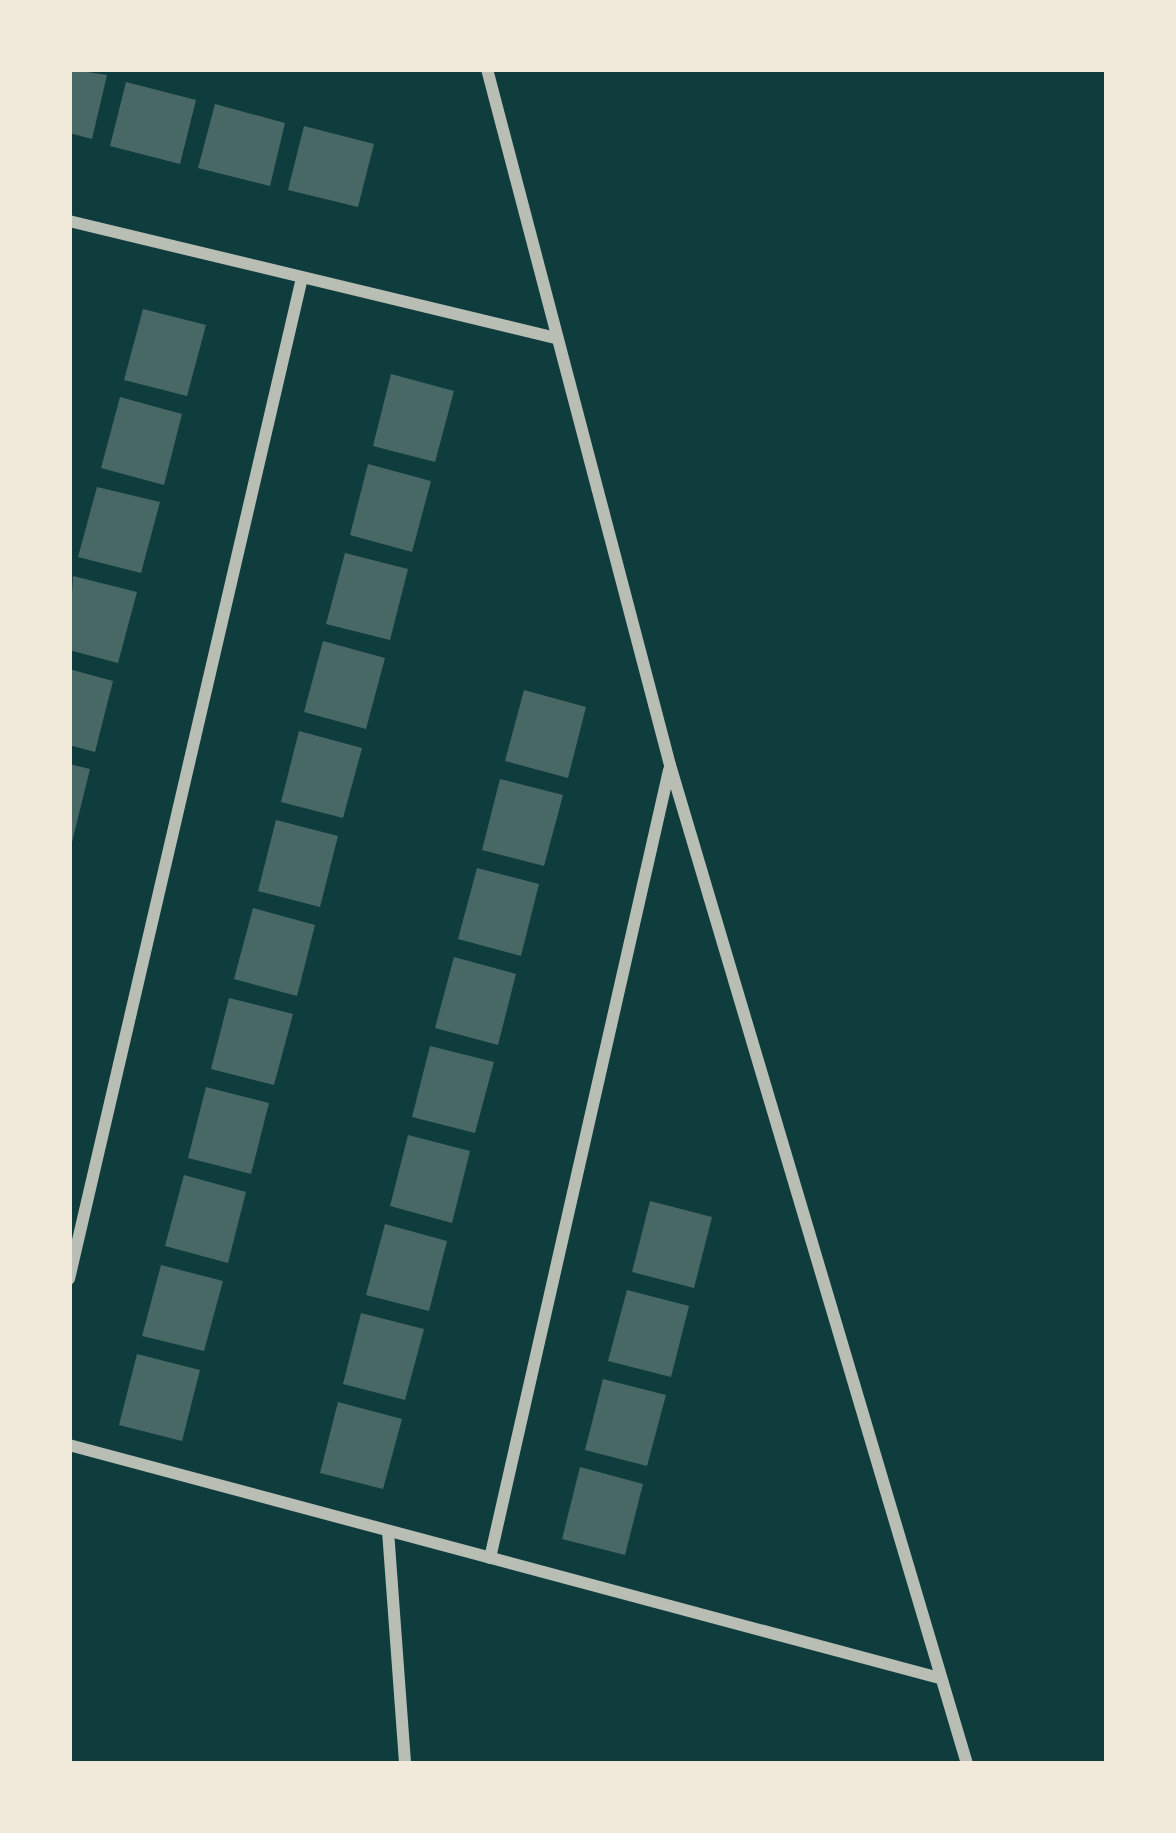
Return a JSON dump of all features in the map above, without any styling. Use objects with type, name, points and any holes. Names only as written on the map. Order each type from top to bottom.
[{"type":"street","points":[[487,69],[670,765],[967,1764]]},
{"type":"street","points":[[69,221],[556,338]]},
{"type":"street","points":[[69,1279],[302,278]]},
{"type":"street","points":[[490,1558],[670,765]]},
{"type":"street","points":[[69,1445],[939,1678]]},
{"type":"street","points":[[388,1531],[405,1764]]},
{"type":"building","points":[[69,69],[107,75],[92,139],[69,133]]},
{"type":"building","points":[[126,82],[196,100],[180,164],[110,146]]},
{"type":"building","points":[[215,104],[285,123],[270,186],[198,168]]},
{"type":"building","points":[[304,126],[374,144],[358,207],[288,190]]},
{"type":"building","points":[[143,309],[206,325],[187,396],[124,380]]},
{"type":"building","points":[[391,374],[454,391],[435,462],[373,446]]},
{"type":"building","points":[[120,397],[182,414],[164,485],[101,468]]},
{"type":"building","points":[[368,464],[431,481],[412,552],[350,535]]},
{"type":"building","points":[[97,487],[160,502],[141,573],[78,557]]},
{"type":"building","points":[[345,553],[408,569],[390,640],[326,624]]},
{"type":"building","points":[[73,576],[137,592],[118,663],[69,650]]},
{"type":"building","points":[[323,641],[385,658],[366,729],[304,712]]},
{"type":"building","points":[[69,669],[113,681],[95,752],[69,745]]},
{"type":"building","points":[[524,690],[586,707],[568,778],[505,761]]},
{"type":"building","points":[[299,731],[362,748],[343,818],[281,802]]},
{"type":"building","points":[[69,764],[90,769],[71,846],[69,846]]},
{"type":"building","points":[[500,779],[563,795],[544,866],[482,850]]},
{"type":"building","points":[[276,820],[338,836],[320,907],[258,891]]},
{"type":"building","points":[[477,868],[539,884],[521,956],[458,939]]},
{"type":"building","points":[[253,908],[315,925],[297,996],[234,979]]},
{"type":"building","points":[[454,957],[516,974],[498,1045],[435,1028]]},
{"type":"building","points":[[229,998],[293,1014],[274,1085],[211,1069]]},
{"type":"building","points":[[430,1046],[494,1062],[475,1133],[412,1117]]},
{"type":"building","points":[[206,1087],[269,1103],[251,1174],[188,1158]]},
{"type":"building","points":[[408,1135],[470,1151],[452,1223],[390,1206]]},
{"type":"building","points":[[184,1175],[246,1192],[228,1263],[165,1246]]},
{"type":"building","points":[[650,1201],[712,1217],[694,1288],[632,1272]]},
{"type":"building","points":[[385,1224],[447,1241],[429,1311],[366,1295]]},
{"type":"building","points":[[161,1265],[223,1281],[204,1351],[142,1336]]},
{"type":"building","points":[[627,1290],[689,1306],[671,1377],[608,1361]]},
{"type":"building","points":[[361,1313],[424,1329],[405,1400],[343,1384]]},
{"type":"building","points":[[137,1354],[200,1370],[182,1441],[119,1425]]},
{"type":"building","points":[[603,1379],[666,1395],[647,1466],[585,1450]]},
{"type":"building","points":[[338,1402],[402,1419],[383,1489],[320,1473]]},
{"type":"building","points":[[580,1467],[643,1484],[625,1555],[562,1539]]}]
